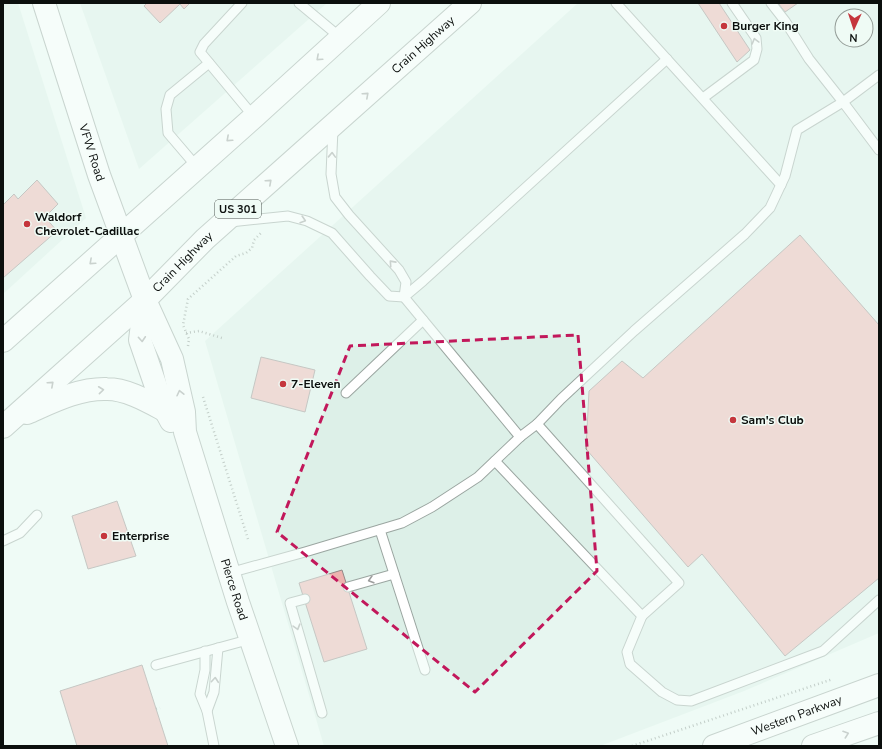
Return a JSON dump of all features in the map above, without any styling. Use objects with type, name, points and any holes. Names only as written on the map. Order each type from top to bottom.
[{"type":"main road","name":"VFW Road","points":[[44,3],[99,175],[145,300]]},
{"type":"main road","points":[[3,341],[254,117],[378,3]]},
{"type":"main road","name":"Crain Highway","points":[[7,423],[145,300],[223,222],[470,3]]},
{"type":"main road","points":[[145,300],[140,340],[162,404],[173,424],[185,432]]},
{"type":"main road","name":"Pierce Road","points":[[145,300],[172,359],[184,412],[185,432],[229,573],[287,746]]},
{"type":"main road","points":[[7,423],[66,396],[108,389],[130,394],[166,411]]},
{"type":"main road","name":"Western Parkway","points":[[714,746],[879,685]]},
{"type":"main road","points":[[813,746],[879,723]]},
{"type":"lane","points":[[242,3],[204,44],[200,52],[254,117]]},
{"type":"lane","points":[[299,3],[341,38]]},
{"type":"lane","points":[[616,3],[781,185]]},
{"type":"lane","points":[[703,98],[754,60],[757,49],[756,38],[732,3]]},
{"type":"lane","points":[[771,3],[785,21],[809,59],[879,150]]},
{"type":"lane","points":[[223,222],[288,216],[307,221],[332,233],[389,296],[404,297],[429,276],[667,59]]},
{"type":"lane","points":[[198,167],[168,133],[166,109],[170,95],[209,63]]},
{"type":"lane","points":[[229,573],[402,524],[432,507],[478,477],[537,424],[561,399],[634,331],[748,231],[770,208],[785,176],[797,130],[843,102],[879,75]]},
{"type":"lane","points":[[333,125],[331,174],[335,197],[349,215],[399,270],[406,282],[404,297],[520,438]]},
{"type":"lane","points":[[346,393],[423,320]]},
{"type":"lane","points":[[537,424],[680,583],[642,616],[627,652],[630,664],[662,692],[677,700],[691,702],[823,651],[879,600]]},
{"type":"lane","points":[[495,461],[642,616]]},
{"type":"lane","points":[[3,541],[20,533],[38,515]]},
{"type":"lane","points":[[380,530],[425,670]]},
{"type":"lane","points":[[348,587],[394,574]]},
{"type":"lane","points":[[305,599],[290,604],[322,713]]},
{"type":"lane","points":[[156,665],[251,639]]},
{"type":"lane","points":[[207,711],[214,692],[218,648]]},
{"type":"lane","points":[[205,651],[205,670],[200,694],[207,711],[214,746]]},
{"type":"path","points":[[188,350],[189,339],[182,325],[188,299],[236,256],[246,253],[252,248],[254,240],[279,217]]},
{"type":"path","points":[[186,333],[199,331],[222,338]]},
{"type":"path","points":[[203,396],[248,539]]},
{"type":"path","points":[[632,746],[834,678]]},
{"type":"highlighted area","points":[[578,335],[597,571],[475,692],[277,532],[350,346]]},
{"type":"shaded area","points":[[3,3],[18,3],[86,218],[3,294]]},
{"type":"shaded area","points":[[80,3],[327,3],[139,169]]},
{"type":"shaded area","points":[[578,3],[879,3],[879,633],[744,691],[600,746],[324,746],[205,341]]},
{"type":"building","points":[[147,3],[190,3],[184,9],[180,4],[160,23],[144,6]]},
{"type":"building","name":"Burger King","points":[[698,3],[719,3],[750,50],[737,62]]},
{"type":"building","points":[[778,3],[798,3],[785,12]]},
{"type":"building","name":"Waldorf Chevrolet-Cadillac","points":[[37,180],[58,204],[45,217],[57,231],[3,278],[3,205],[14,194],[18,199]]},
{"type":"building","name":"Sam's Club","points":[[800,235],[879,325],[879,578],[785,656],[702,554],[688,567],[586,449],[589,391],[622,361],[643,378]]},
{"type":"building","name":"7-Eleven","points":[[261,357],[315,370],[305,412],[251,398]]},
{"type":"building","name":"Enterprise","points":[[117,501],[136,556],[88,569],[72,516]]},
{"type":"building","points":[[342,570],[367,649],[324,662],[299,583]]},
{"type":"building","points":[[142,665],[168,746],[77,746],[60,691]]},
{"type":"place","name":"Burger King","points":[[724,26]]},
{"type":"place","name":"Waldorf Chevrolet-Cadillac","points":[[27,224]]},
{"type":"place","name":"7-Eleven","points":[[283,384]]},
{"type":"place","name":"Sam's Club","points":[[733,420]]},
{"type":"place","name":"Enterprise","points":[[104,536]]}]
